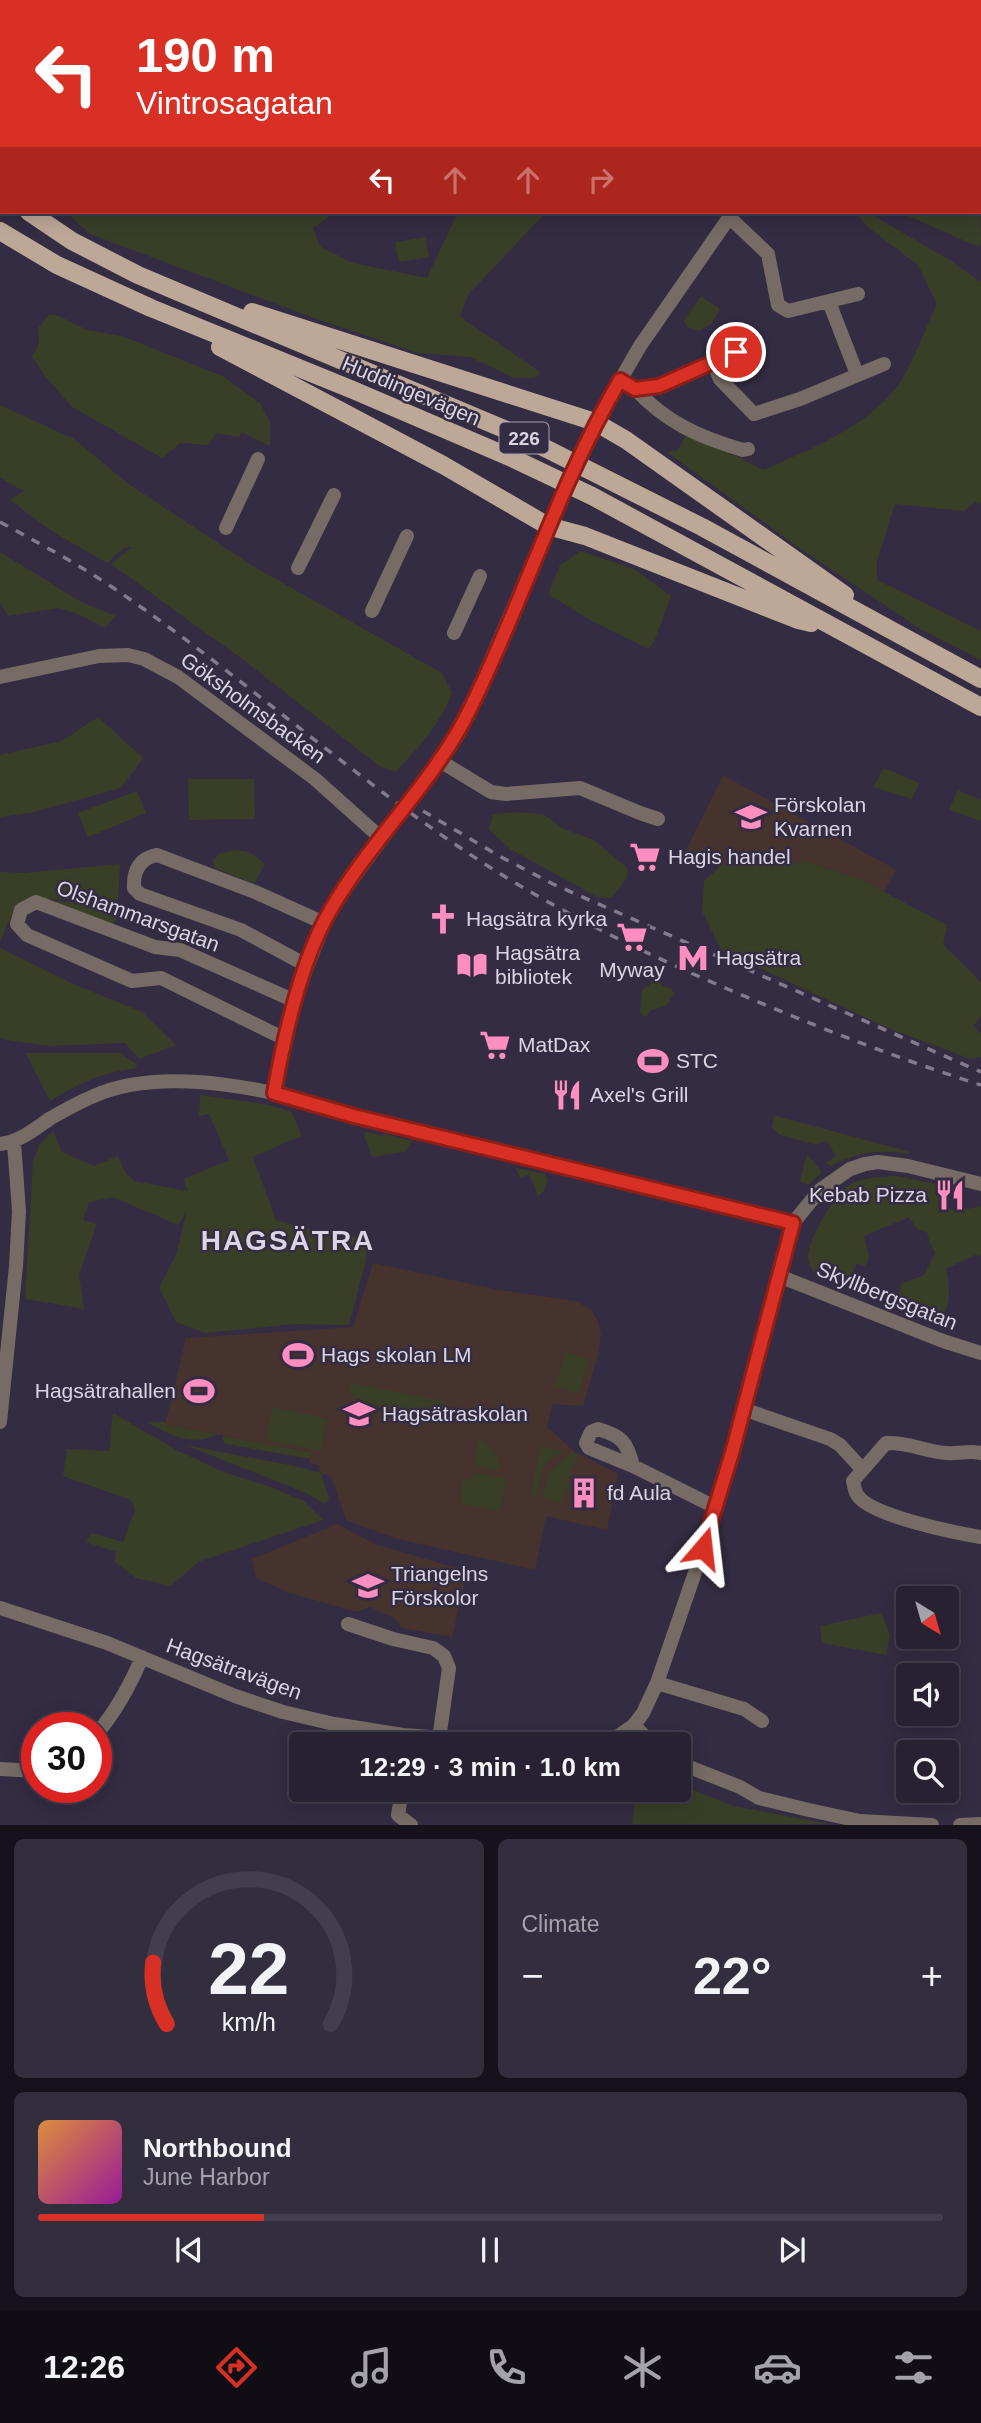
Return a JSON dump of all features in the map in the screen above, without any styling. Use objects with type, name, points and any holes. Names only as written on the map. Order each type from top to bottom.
[{"type":"main road","name":"Huddingevägen","points":[[32,214],[72,241],[160,285],[523,438],[702,527],[981,679]]},
{"type":"main road","name":"Huddingevägen","points":[[0,231],[57,265],[182,322],[353,390],[558,480],[669,537],[981,707]]},
{"type":"main road","points":[[160,285],[235,306],[626,440],[846,597],[873,621]]},
{"type":"main road","points":[[182,322],[221,348],[550,520],[798,620],[831,626]]},
{"type":"street","points":[[274,1093],[295,1001],[306,965],[329,911],[440,761],[471,706],[550,520],[593,428],[640,346],[731,214],[768,254],[778,305],[782,309],[788,311],[858,294]]},
{"type":"street","points":[[829,302],[857,374]]},
{"type":"street","points":[[635,389],[659,386],[752,345]]},
{"type":"street","points":[[713,362],[720,379],[754,414],[800,399],[884,364]]},
{"type":"street","points":[[620,380],[689,431],[743,450],[748,449]]},
{"type":"street","points":[[226,528],[258,459]]},
{"type":"street","points":[[298,568],[334,495]]},
{"type":"street","points":[[372,611],[407,536]]},
{"type":"street","points":[[454,633],[480,576]]},
{"type":"street","name":"Göksholmsbacken","points":[[0,677],[99,656],[128,655],[144,659],[178,677],[315,779],[381,838]]},
{"type":"street","points":[[440,761],[491,792],[506,794],[580,788],[658,819]]},
{"type":"street","name":"Olshammarsgatan","points":[[306,965],[242,930],[140,894],[134,888],[137,867],[146,857],[157,855],[255,892],[324,923]]},
{"type":"street","name":"Olshammarsgatan","points":[[285,1039],[161,978],[132,981],[27,935],[17,924],[22,910],[36,902],[155,947],[180,950],[295,1001]]},
{"type":"street","points":[[0,1422],[19,1211],[7,1143],[73,1105],[125,1085],[161,1081],[255,1088],[354,1116],[793,1223]]},
{"type":"street","points":[[623,1732],[643,1713],[657,1683],[715,1507],[793,1223],[820,1190],[850,1169],[865,1164],[878,1162],[908,1166],[981,1184]]},
{"type":"street","name":"Skyllbergsgatan","points":[[779,1276],[943,1341],[981,1353]]},
{"type":"street","points":[[743,1409],[830,1438],[862,1469]]},
{"type":"street","points":[[981,1453],[970,1450],[947,1453],[904,1443],[886,1443],[853,1480],[858,1496],[876,1510],[981,1537]]},
{"type":"street","points":[[633,1466],[715,1507]]},
{"type":"street","name":"Hagsätravägen","points":[[0,1608],[142,1657],[235,1696],[283,1712],[374,1732]]},
{"type":"street","points":[[348,1625],[433,1648],[444,1656],[449,1668],[440,1732]]},
{"type":"street","points":[[112,1715],[132,1682],[142,1657]]},
{"type":"street","points":[[657,1683],[744,1709],[762,1721]]},
{"type":"street","points":[[629,1729],[634,1732]]},
{"type":"street","points":[[691,1768],[740,1787],[759,1798],[809,1810],[860,1821],[932,1825]]},
{"type":"street","points":[[0,1769],[21,1770]]},
{"type":"street","points":[[400,1802],[398,1815],[411,1825]]},
{"type":"street","points":[[960,1825],[981,1824]]},
{"type":"shaded area","name":"Förskolan Kvarnen","points":[[723,775],[896,870],[884,892],[860,879],[808,862],[781,865],[743,856],[720,867],[682,858]]},
{"type":"shaded area","name":"Hagsätraskolan","points":[[373,1263],[499,1290],[576,1301],[591,1310],[601,1334],[598,1355],[583,1406],[552,1404],[547,1427],[575,1452],[618,1474],[607,1530],[546,1516],[535,1570],[394,1538],[346,1520],[331,1476],[321,1473],[319,1466],[309,1462],[311,1452],[165,1425],[186,1338],[353,1327]]},
{"type":"shaded area","name":"Triangelns Förskolor","points":[[337,1524],[375,1544],[467,1571],[452,1637],[402,1628],[395,1619],[370,1607],[357,1612],[290,1593],[256,1578],[252,1559]]},
{"type":"green space","points":[[68,214],[333,214],[313,228],[321,247],[353,263],[427,278],[457,214],[544,214],[468,295],[460,317],[540,372],[534,378],[514,378],[470,357],[418,353],[311,317],[90,234]]},
{"type":"green space","points":[[857,214],[870,214],[951,261],[981,282],[981,504],[976,502],[964,511],[895,504],[877,561],[877,580],[981,631],[981,660],[922,630],[795,545],[667,452],[678,450],[686,435],[763,470],[842,433],[893,391],[905,374],[937,304],[918,265],[869,228]]},
{"type":"green space","points":[[904,214],[981,214],[979,247]]},
{"type":"green space","points":[[425,237],[429,257],[399,262],[395,242]]},
{"type":"green space","points":[[701,296],[720,309],[711,324],[700,331],[687,327],[684,320]]},
{"type":"green space","points":[[50,314],[87,330],[122,336],[222,376],[260,403],[270,422],[270,446],[242,432],[239,437],[217,433],[208,445],[180,443],[162,458],[72,407],[32,357],[39,343],[38,328]]},
{"type":"green space","points":[[0,405],[74,439],[130,485],[251,565],[442,673],[452,693],[428,736],[395,772],[379,766],[249,664],[111,564],[132,547],[124,548],[107,563],[53,532],[10,500],[24,491],[0,478]]},
{"type":"green space","points":[[580,551],[634,569],[671,596],[649,649],[590,620],[548,594],[560,565]]},
{"type":"green space","points":[[0,552],[83,603],[116,616],[105,628],[59,608],[8,616],[0,602]]},
{"type":"green space","points":[[98,717],[143,758],[121,788],[30,813],[0,817],[0,755],[62,741]]},
{"type":"green space","points":[[884,768],[919,783],[912,799],[873,787]]},
{"type":"green space","points":[[188,779],[254,779],[255,819],[189,820]]},
{"type":"green space","points":[[958,790],[981,800],[981,821],[949,810]]},
{"type":"green space","points":[[137,791],[146,813],[88,837],[78,813]]},
{"type":"green space","points":[[520,812],[545,815],[564,829],[594,840],[628,869],[627,878],[611,898],[597,897],[510,849],[489,829],[493,814]]},
{"type":"green space","points":[[235,850],[249,852],[265,864],[254,884],[215,868],[213,861],[218,854]]},
{"type":"green space","points":[[743,856],[781,865],[808,862],[860,879],[947,925],[943,945],[981,982],[981,1016],[974,1025],[981,1034],[981,1057],[971,1059],[888,1028],[721,950],[702,911],[704,881],[720,867]]},
{"type":"green space","points":[[120,864],[118,900],[39,899],[16,905],[0,942],[0,872],[24,873]]},
{"type":"green space","points":[[50,901],[104,904],[120,910],[112,927]]},
{"type":"green space","points":[[0,948],[71,983],[142,1012],[176,1045],[139,1059],[125,1043],[49,1046],[0,1039]]},
{"type":"green space","points":[[654,975],[660,978],[662,986],[674,992],[667,1005],[643,1016],[640,1012],[642,990],[649,986]]},
{"type":"green space","points":[[26,1053],[120,1053],[137,1064],[136,1068],[91,1080],[50,1101]]},
{"type":"green space","points":[[200,1095],[269,1105],[292,1112],[301,1136],[253,1157],[276,1220],[314,1230],[354,1236],[368,1244],[349,1325],[295,1324],[205,1333],[176,1322],[159,1287],[176,1255],[187,1210],[178,1225],[113,1197],[89,1202],[83,1220],[97,1224],[79,1275],[84,1309],[25,1299],[33,1162],[39,1145],[53,1131],[62,1152],[94,1166],[118,1156],[125,1172],[134,1181],[187,1191],[184,1179],[229,1160],[209,1114],[199,1116]]},
{"type":"green space","points":[[774,1115],[910,1152],[868,1153],[831,1166],[826,1163],[836,1156],[826,1140],[817,1145],[780,1135],[772,1128]]},
{"type":"green space","points":[[365,1132],[413,1141],[404,1152],[372,1157]]},
{"type":"green space","points":[[807,1154],[821,1171],[808,1185],[800,1181]]},
{"type":"green space","points":[[516,1168],[545,1174],[548,1181],[543,1192],[538,1196],[529,1174],[520,1178]]},
{"type":"green space","points":[[896,1176],[942,1185],[939,1206],[959,1211],[981,1206],[981,1256],[975,1255],[946,1269],[949,1295],[942,1320],[898,1298],[901,1284],[924,1275],[935,1253],[927,1232],[917,1229],[909,1217],[864,1236],[869,1257],[865,1266],[857,1263],[848,1281],[823,1272],[817,1277],[809,1263],[809,1250],[817,1230],[842,1191],[858,1181]]},
{"type":"green space","points":[[566,1352],[589,1359],[578,1394],[555,1386]]},
{"type":"green space","points":[[351,1383],[444,1401],[441,1417],[358,1401],[350,1392]]},
{"type":"green space","points":[[273,1407],[327,1419],[320,1451],[266,1440]]},
{"type":"green space","points":[[113,1413],[178,1451],[226,1473],[304,1501],[323,1520],[198,1562],[171,1586],[136,1578],[115,1562],[116,1552],[86,1542],[91,1533],[123,1542],[135,1510],[131,1500],[63,1476],[67,1449],[109,1451]]},
{"type":"green space","points":[[147,1422],[166,1422],[165,1425],[216,1434],[190,1440],[172,1435]]},
{"type":"green space","points":[[224,1436],[311,1452],[310,1459],[226,1444],[222,1440]]},
{"type":"green space","points":[[479,1438],[494,1451],[499,1470],[478,1467],[475,1461]]},
{"type":"green space","points":[[185,1445],[321,1473],[329,1498],[325,1504],[306,1493]]},
{"type":"green space","points":[[540,1446],[565,1451],[543,1468],[536,1497],[531,1496]]},
{"type":"green space","points":[[571,1452],[578,1455],[566,1482],[570,1484],[561,1503],[543,1498],[548,1473]]},
{"type":"green space","points":[[477,1473],[506,1479],[500,1511],[462,1504],[463,1498],[460,1497],[464,1478],[469,1480]]},
{"type":"green space","points":[[881,1613],[890,1635],[886,1655],[822,1643],[820,1626]]},
{"type":"green space","points":[[691,1789],[733,1806],[830,1824],[632,1824],[635,1802],[691,1802]]},
{"type":"railway","points":[[0,522],[109,585],[198,649],[417,817],[494,870],[559,908],[626,943],[730,990],[917,1064],[981,1085]]},
{"type":"railway","points":[[423,811],[553,884],[981,1072]]},
{"type":"place","name":"Förskolan Kvarnen","points":[[751,817]]},
{"type":"place","name":"Hagis handel","points":[[645,857]]},
{"type":"place","name":"Hagsätra kyrka","points":[[443,919]]},
{"type":"place","name":"Myway","points":[[632,937]]},
{"type":"place","name":"Hagsätra","points":[[693,958]]},
{"type":"place","name":"Hagsätra bibliotek","points":[[472,965]]},
{"type":"place","name":"MatDax","points":[[495,1045]]},
{"type":"place","name":"STC","points":[[653,1061]]},
{"type":"place","name":"Axel's Grill","points":[[567,1095]]},
{"type":"place","name":"Kebab Pizza","points":[[950,1195]]},
{"type":"place","name":"Hags skolan LM","points":[[298,1355]]},
{"type":"place","name":"Hagsätrahallen","points":[[199,1391]]},
{"type":"place","name":"Hagsätraskolan","points":[[359,1414]]},
{"type":"place","name":"fd Aula","points":[[584,1493]]},
{"type":"place","name":"Triangelns Förskolor","points":[[368,1586]]},
{"type":"district","name":"HAGSÄTRA","points":[[288,1240]]},
{"type":"route","points":[[703,1548],[732,1453],[793,1223],[354,1116],[274,1093],[297,993],[329,911],[453,742],[553,513],[596,422],[620,380],[635,389],[659,386],[736,352]]}]
